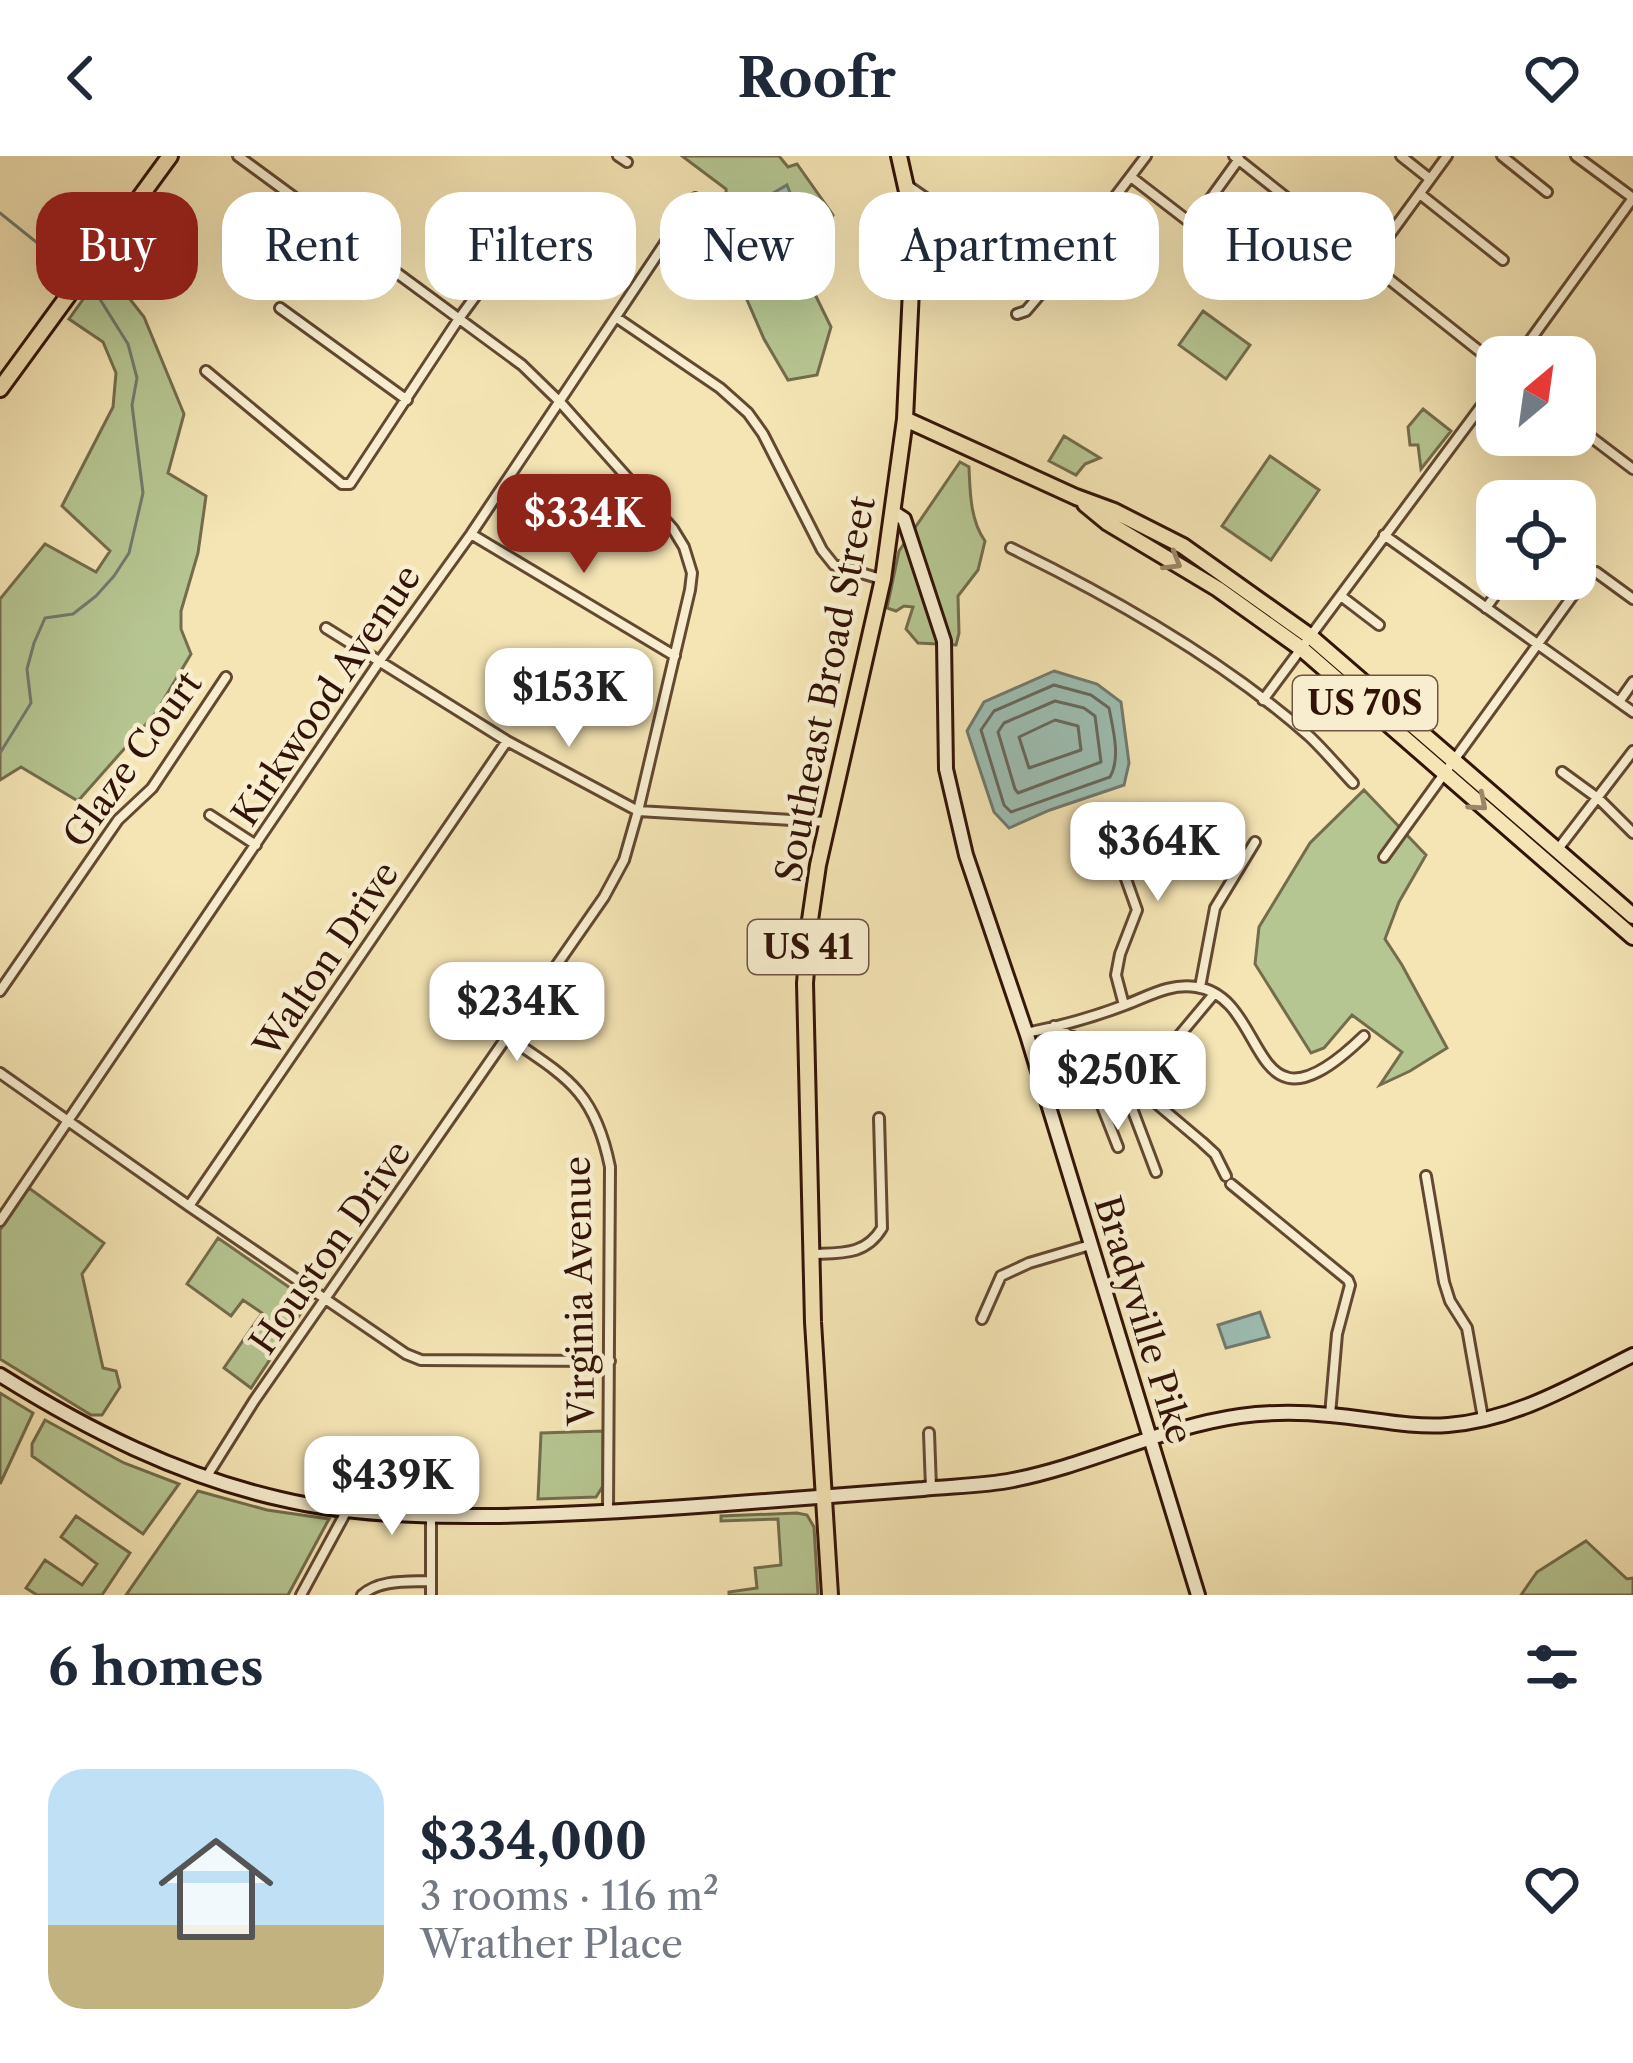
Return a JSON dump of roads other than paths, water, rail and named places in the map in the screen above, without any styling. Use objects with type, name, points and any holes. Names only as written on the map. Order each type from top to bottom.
[{"type":"main road","points":[[0,389],[170,156]]},
{"type":"main road","name":"Southeast Broad Street","points":[[830,1595],[812,1254],[806,980],[810,920],[828,822],[883,579],[904,418],[913,251],[912,214],[899,156]]},
{"type":"main road","name":"US 70S","points":[[904,418],[1183,546],[1454,759],[1633,916]]},
{"type":"main road","name":"Bradyville Pike","points":[[893,512],[904,519],[944,641],[946,769],[966,855],[1026,1033],[1198,1595]]},
{"type":"main road","name":"US 70S","points":[[1307,643],[1444,773],[1633,937]]},
{"type":"main road","points":[[0,1376],[97,1432],[154,1460],[206,1478],[280,1499],[431,1516],[608,1513],[1012,1480],[1239,1416],[1330,1415],[1410,1425],[1483,1420],[1549,1398],[1633,1355]]},
{"type":"street","points":[[238,156],[522,365],[560,402]]},
{"type":"street","points":[[1119,192],[1146,156]]},
{"type":"street","points":[[1400,156],[1430,178]]},
{"type":"street","points":[[1395,228],[1447,156]]},
{"type":"street","points":[[1502,156],[1547,192]]},
{"type":"street","points":[[1533,336],[1633,198],[1576,156]]},
{"type":"street","points":[[1130,177],[1192,224],[1237,158],[1280,192]]},
{"type":"street","points":[[906,184],[917,192]]},
{"type":"street","points":[[1420,194],[1503,260]]},
{"type":"street","name":"Kirkwood Avenue","points":[[0,1221],[660,252]]},
{"type":"street","points":[[1395,284],[1476,347]]},
{"type":"street","points":[[206,371],[342,484],[350,484],[473,300]]},
{"type":"street","points":[[1017,314],[1035,300]]},
{"type":"street","points":[[280,308],[406,400]]},
{"type":"street","points":[[617,318],[736,400],[763,434],[821,550],[834,565],[883,579]]},
{"type":"street","name":"Houston Drive","points":[[206,1478],[254,1401],[509,1038],[624,860],[692,573],[673,529],[560,402]]},
{"type":"street","points":[[1263,700],[1476,413]]},
{"type":"street","points":[[1596,440],[1633,469]]},
{"type":"street","points":[[471,534],[675,656]]},
{"type":"street","points":[[1384,535],[1633,712]]},
{"type":"street","points":[[1011,548],[1112,599],[1186,645],[1310,737],[1353,783]]},
{"type":"street","points":[[1384,857],[1587,576],[1596,572],[1633,599]]},
{"type":"street","points":[[1341,596],[1379,625]]},
{"type":"street","points":[[1486,608],[1492,600]]},
{"type":"street","points":[[326,628],[507,741],[638,811],[828,822]]},
{"type":"street","name":"Glaze Court","points":[[0,992],[118,820],[152,788],[226,676]]},
{"type":"street","points":[[1619,702],[1633,682]]},
{"type":"street","name":"Walton Drive","points":[[189,1206],[507,741]]},
{"type":"street","points":[[1557,850],[1633,751]]},
{"type":"street","points":[[1562,772],[1599,799],[1633,833]]},
{"type":"street","points":[[210,815],[256,845]]},
{"type":"street","points":[[1103,817],[1137,910],[1116,975],[1124,1005]]},
{"type":"street","points":[[1201,987],[1215,908],[1255,842]]},
{"type":"street","points":[[1026,1033],[1172,986],[1201,987],[1214,994],[1231,1008],[1273,1068],[1287,1079],[1298,1081],[1341,1058],[1364,1036]]},
{"type":"street","points":[[1168,1049],[1214,994]]},
{"type":"street","points":[[1053,1025],[1100,1056],[1202,1142],[1229,1180],[1348,1280],[1337,1334],[1330,1415]]},
{"type":"street","name":"Virginia Avenue","points":[[509,1038],[565,1076],[583,1097],[603,1136],[610,1167],[608,1513]]},
{"type":"street","points":[[1100,1056],[1098,1096],[1118,1147]]},
{"type":"street","points":[[0,1073],[406,1354],[422,1360],[610,1361]]},
{"type":"street","points":[[1134,1084],[1133,1111],[1156,1172]]},
{"type":"street","points":[[812,1254],[854,1252],[876,1239],[882,1228],[879,1118]]},
{"type":"street","points":[[1426,1176],[1444,1282],[1467,1328],[1483,1420]]},
{"type":"street","points":[[982,1319],[1001,1276],[1090,1245]]},
{"type":"street","points":[[929,1433],[931,1488]]},
{"type":"street","points":[[301,1595],[346,1510]]},
{"type":"street","points":[[431,1516],[431,1595]]},
{"type":"street","points":[[362,1595],[371,1587],[389,1583],[430,1581]]},
{"type":"water","points":[[1054,671],[1097,684],[1121,702],[1129,763],[1124,785],[1009,828],[994,812],[967,731],[984,702]]},
{"type":"water","points":[[1260,1312],[1269,1337],[1226,1348],[1218,1325]]},
{"type":"waterway","points":[[0,213],[36,242]]},
{"type":"waterway","points":[[0,753],[31,703],[27,669],[45,618],[73,614],[114,576],[129,553],[143,493],[132,405],[137,378],[128,344],[100,300]]}]
